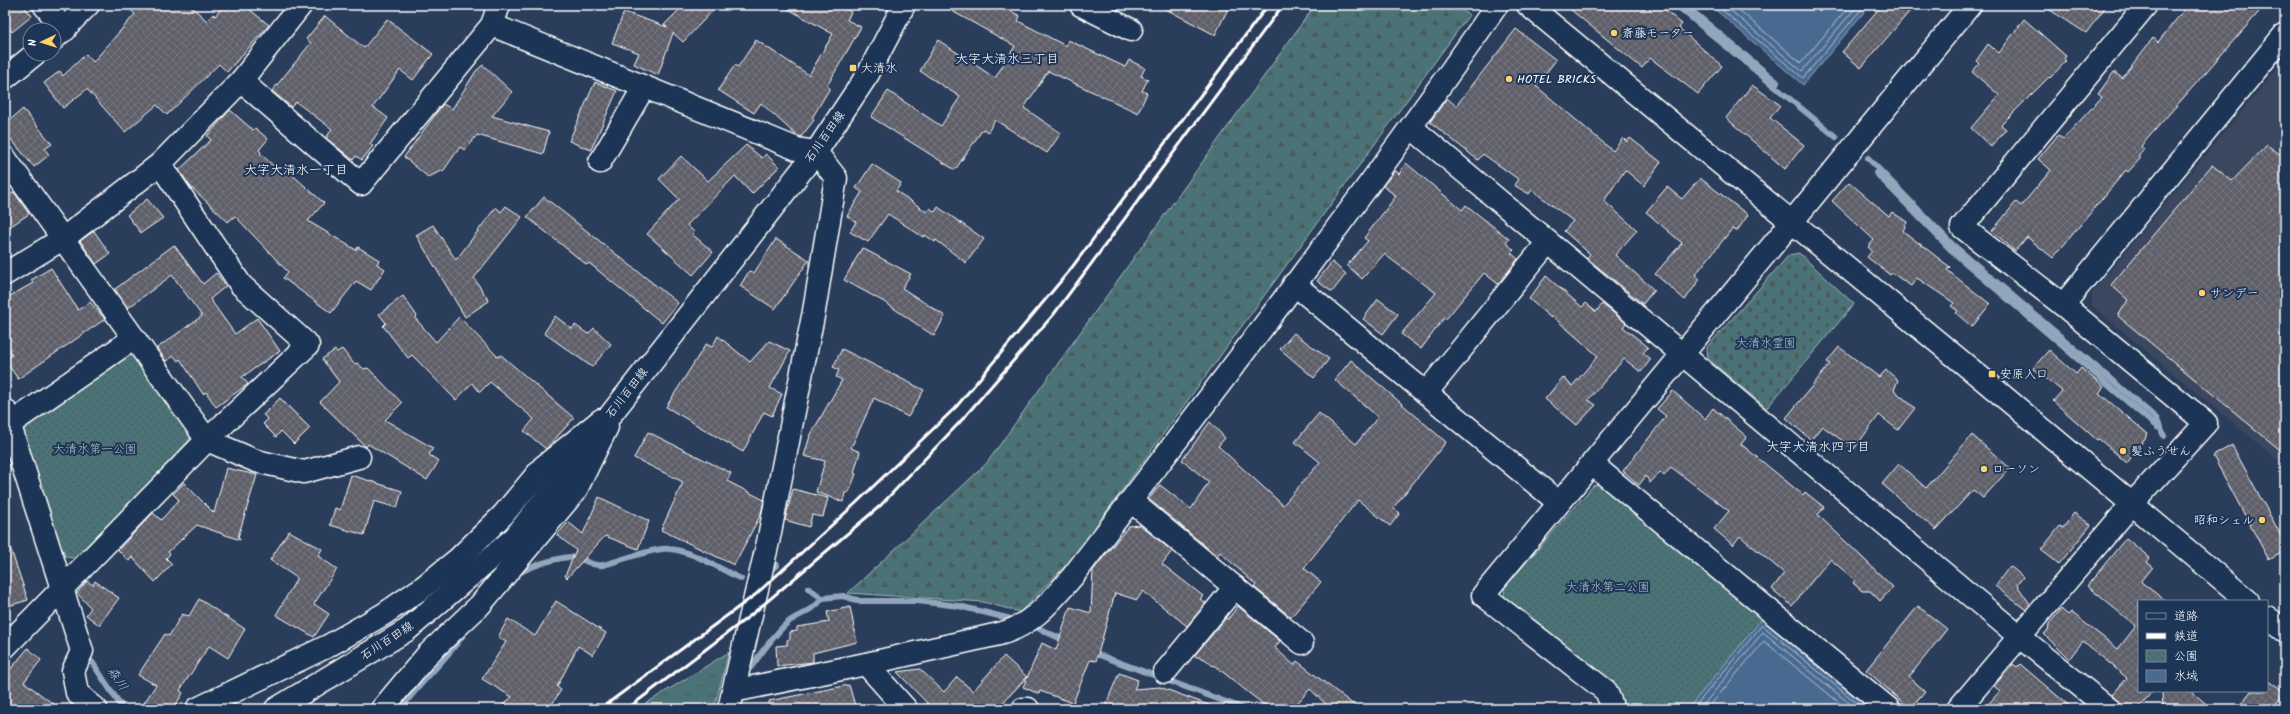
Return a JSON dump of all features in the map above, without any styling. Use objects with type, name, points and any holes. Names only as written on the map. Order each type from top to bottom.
[{"type":"street","points":[[44,5],[52,22]]},
{"type":"street","points":[[62,32],[88,5]]},
{"type":"street","points":[[5,274],[64,238],[160,164],[241,81],[301,5]]},
{"type":"street","name":"石川百田線","points":[[276,709],[407,630],[515,538],[816,152],[868,74],[904,5]]},
{"type":"street","points":[[1081,5],[1131,30]]},
{"type":"street","points":[[241,81],[361,184],[495,15],[644,87],[797,149],[816,152],[836,178],[814,312],[768,542],[731,700],[866,664],[1013,631],[1036,617],[1073,576],[1131,501],[1412,128],[1498,5]]},
{"type":"street","points":[[1528,5],[1985,381],[2131,505],[2247,600]]},
{"type":"street","points":[[1610,709],[1611,703],[1606,691],[1483,595],[1558,502],[1592,464],[1792,223],[1970,5]]},
{"type":"street","points":[[1958,709],[2131,505],[2206,424],[2063,305],[1962,227],[2146,5]]},
{"type":"street","points":[[2063,305],[2285,34]]},
{"type":"street","points":[[5,78],[25,62]]},
{"type":"street","points":[[600,162],[644,87]]},
{"type":"street","points":[[1412,128],[1683,353],[2020,637],[2109,709]]},
{"type":"street","points":[[5,158],[64,238],[207,440],[256,461],[304,472],[359,457]]},
{"type":"street","points":[[5,646],[207,440],[308,345],[241,285],[160,164]]},
{"type":"street","points":[[1426,393],[1548,242]]},
{"type":"street","points":[[1294,284],[1558,502]]},
{"type":"street","points":[[96,709],[77,693],[73,671],[82,651],[63,587],[7,417],[134,338]]},
{"type":"street","points":[[197,709],[328,646],[384,614],[422,588],[458,559],[503,515],[543,467],[616,408]]},
{"type":"street","points":[[382,709],[428,654],[480,605],[576,490],[616,408]]},
{"type":"street","points":[[1592,464],[1889,709]]},
{"type":"street","points":[[1131,501],[1302,642]]},
{"type":"street","points":[[1165,672],[1235,587]]},
{"type":"street","points":[[2268,618],[2285,631]]},
{"type":"street","points":[[866,664],[906,709]]},
{"type":"street","points":[[1023,709],[1028,709]]},
{"type":"shaded area","name":"サンデー","points":[[2285,59],[2285,466],[2092,306],[2092,292]]},
{"type":"green space","points":[[1315,5],[1455,5],[1469,15],[1072,559],[1020,612],[983,602],[848,593],[986,464]]},
{"type":"green space","name":"大清水霊園","points":[[1799,253],[1854,304],[1767,408],[1708,359],[1707,347],[1789,255]]},
{"type":"green space","name":"大清水第一公園","points":[[124,352],[133,355],[189,433],[190,439],[78,559],[67,557],[56,538],[21,429]]},
{"type":"green space","name":"大清水第二公園","points":[[1600,483],[1762,619],[1688,709],[1619,709],[1505,601],[1504,588],[1593,486]]},
{"type":"green space","points":[[729,652],[714,709],[637,709]]},
{"type":"water","points":[[1710,5],[1870,5],[1803,85]]},
{"type":"water","points":[[1762,619],[1871,709],[1688,709]]},
{"type":"building","points":[[5,5],[23,5],[32,16],[24,22],[22,22],[22,24],[12,32],[5,23]]},
{"type":"building","points":[[125,5],[190,5],[207,21],[213,14],[215,16],[224,5],[244,5],[269,25],[227,72],[219,64],[167,115],[157,105],[125,132],[87,89],[63,108],[44,83],[60,71],[63,76],[86,54],[93,62],[135,14]]},
{"type":"building","points":[[684,5],[718,5],[683,42],[673,33],[658,75],[634,64],[639,53],[612,43],[624,12],[667,27],[664,25]]},
{"type":"building","points":[[781,5],[838,5],[851,12],[847,20],[861,27],[827,86],[830,88],[812,118],[814,120],[801,137],[796,135],[761,103],[754,113],[718,90],[735,65],[738,67],[756,40],[809,75],[833,34]]},
{"type":"building","points":[[941,5],[999,5],[1020,16],[1018,21],[1066,46],[1068,40],[1125,67],[1129,60],[1145,68],[1141,76],[1148,79],[1142,91],[1147,93],[1138,113],[1048,71],[1024,108],[1061,133],[1047,153],[995,120],[988,132],[983,129],[955,170],[871,117],[888,91],[941,126],[960,97],[920,71],[938,40],[995,78],[1015,46]]},
{"type":"building","points":[[1158,5],[1230,5],[1215,35]]},
{"type":"building","points":[[1565,5],[1659,5],[1682,24],[1679,28],[1722,66],[1698,94],[1650,58],[1642,68]]},
{"type":"building","points":[[1882,5],[1915,5],[1861,68],[1842,52]]},
{"type":"building","points":[[2042,5],[2107,5],[2086,33]]},
{"type":"building","points":[[2188,5],[2265,5],[2141,146],[2144,149],[2138,156],[2140,159],[2128,172],[2126,170],[2053,258],[2027,237],[2015,251],[1992,231],[2016,202],[2021,206],[2051,170],[2038,159],[2058,135],[2063,139],[2102,97],[2098,94],[2114,72],[2122,78],[2153,38],[2158,42]]},
{"type":"building","points":[[325,16],[364,48],[387,19],[433,54],[413,80],[400,70],[373,107],[388,118],[370,144],[373,146],[362,160],[356,156],[353,160],[326,138],[332,129],[296,102],[291,107],[272,91],[311,43],[306,39]]},
{"type":"building","points":[[2024,19],[2066,56],[2064,59],[2066,61],[2001,125],[2006,129],[1991,147],[1971,128],[1999,95],[1972,72],[1979,64],[1976,61],[1988,44],[1999,53]]},
{"type":"building","points":[[1516,29],[1556,60],[1536,86],[1613,151],[1623,138],[1627,142],[1630,138],[1661,162],[1644,186],[1625,170],[1604,201],[1637,230],[1615,255],[1654,290],[1643,304],[1587,258],[1590,254],[1564,231],[1573,221],[1532,190],[1529,194],[1514,185],[1518,179],[1483,154],[1478,160],[1430,122],[1447,98],[1456,106]]},
{"type":"building","points":[[483,65],[512,92],[492,116],[549,132],[543,154],[477,135],[465,150],[460,147],[444,170],[428,177],[404,157],[443,104],[452,109],[476,71]]},
{"type":"building","points":[[595,82],[617,91],[591,150],[569,141]]},
{"type":"building","points":[[1752,85],[1780,105],[1770,118],[1804,145],[1785,169],[1726,118]]},
{"type":"building","points":[[23,109],[52,144],[45,149],[49,155],[34,167],[5,132],[5,124]]},
{"type":"building","points":[[230,110],[253,130],[255,128],[268,139],[259,150],[261,152],[260,153],[284,176],[288,171],[324,203],[308,221],[356,250],[358,247],[379,260],[377,264],[385,269],[371,290],[356,281],[331,313],[283,278],[288,272],[235,216],[228,222],[190,186],[179,170],[211,140],[207,136]]},
{"type":"building","points":[[746,145],[762,158],[766,154],[779,167],[752,194],[735,176],[687,225],[694,232],[692,234],[713,252],[693,275],[647,234],[679,199],[659,179],[681,156],[708,181]]},
{"type":"building","name":"サンデー","points":[[2267,145],[2285,158],[2285,454],[2118,316],[2128,300],[2111,285],[2212,165],[2232,181]]},
{"type":"building","points":[[1406,163],[1462,210],[1466,205],[1509,239],[1506,243],[1514,250],[1511,253],[1518,259],[1498,284],[1484,273],[1446,319],[1444,318],[1421,349],[1401,334],[1436,293],[1384,254],[1362,279],[1347,265],[1368,241],[1364,238],[1396,196],[1383,186],[1395,170],[1399,174]]},
{"type":"building","points":[[872,164],[901,183],[896,191],[927,212],[930,208],[935,212],[938,207],[984,239],[966,263],[936,240],[935,242],[925,235],[923,237],[888,214],[868,242],[850,232],[856,222],[847,216],[862,192],[856,188]]},
{"type":"building","points":[[1700,178],[1748,215],[1737,231],[1732,229],[1695,275],[1700,279],[1685,300],[1655,274],[1682,243],[1646,212],[1667,187],[1682,199]]},
{"type":"building","points":[[1849,182],[1889,216],[1892,212],[1907,222],[1903,231],[1950,267],[1947,270],[1990,304],[1972,327],[1956,313],[1958,311],[1951,306],[1954,303],[1917,278],[1911,286],[1892,273],[1890,275],[1867,257],[1872,251],[1868,247],[1874,240],[1832,201]]},
{"type":"building","points":[[14,192],[29,214],[5,230],[5,198]]},
{"type":"building","points":[[544,197],[678,303],[662,323],[589,263],[587,265],[527,217]]},
{"type":"building","points":[[147,199],[163,218],[141,233],[127,215]]},
{"type":"building","points":[[506,206],[522,217],[474,278],[489,301],[465,317],[416,235],[433,225],[456,260],[496,207],[501,212]]},
{"type":"building","points":[[94,231],[110,254],[96,264],[80,241]]},
{"type":"building","points":[[776,239],[809,260],[775,309],[740,286],[749,271],[754,273]]},
{"type":"building","points":[[174,245],[203,284],[216,273],[226,286],[210,299],[235,334],[257,318],[280,351],[242,377],[248,384],[216,407],[206,392],[203,394],[180,359],[178,361],[174,356],[166,361],[157,348],[202,316],[172,275],[128,308],[115,289]]},
{"type":"building","points":[[862,248],[911,274],[902,288],[945,316],[934,336],[886,303],[844,280]]},
{"type":"building","points":[[1332,262],[1346,274],[1332,292],[1317,281]]},
{"type":"building","points":[[51,268],[78,310],[90,302],[105,319],[18,379],[5,360],[12,355],[5,343],[5,299],[33,283],[31,280]]},
{"type":"building","points":[[1546,276],[1582,307],[1586,303],[1596,312],[1602,304],[1626,323],[1623,327],[1648,347],[1643,353],[1651,359],[1641,372],[1624,359],[1588,400],[1596,405],[1577,425],[1545,399],[1563,377],[1572,386],[1598,356],[1552,316],[1551,318],[1529,299]]},
{"type":"building","points":[[403,296],[417,316],[415,318],[436,342],[459,317],[498,357],[501,355],[574,418],[546,449],[524,431],[534,419],[490,382],[480,392],[472,383],[456,400],[412,355],[408,358],[383,326],[386,323],[379,314]]},
{"type":"building","points":[[1378,299],[1398,314],[1383,334],[1363,319]]},
{"type":"building","points":[[555,316],[572,329],[575,325],[588,334],[594,328],[611,344],[592,367],[544,333]]},
{"type":"building","points":[[1294,333],[1329,359],[1314,378],[1280,349]]},
{"type":"building","points":[[718,336],[750,362],[769,341],[790,351],[770,388],[782,394],[772,416],[764,412],[743,452],[666,407],[706,344],[712,347]]},
{"type":"building","points":[[1839,347],[1879,377],[1886,370],[1898,380],[1894,390],[1915,408],[1898,430],[1879,415],[1854,449],[1822,426],[1811,440],[1786,418],[1830,364],[1827,362]]},
{"type":"building","points":[[342,349],[354,364],[357,363],[364,369],[368,368],[402,403],[385,420],[433,448],[429,455],[439,461],[427,480],[368,444],[366,447],[320,402],[339,382],[322,359],[335,350],[337,352]]},
{"type":"building","points":[[842,349],[924,390],[908,417],[874,398],[851,448],[860,452],[854,473],[856,474],[849,492],[845,493],[843,502],[816,492],[825,461],[804,456],[810,436],[842,380],[836,377],[839,370],[833,367]]},
{"type":"building","points":[[2049,350],[2076,374],[2081,368],[2104,387],[2099,393],[2148,434],[2127,463],[2099,439],[2097,440],[2053,401],[2062,391],[2033,368]]},
{"type":"building","points":[[1351,360],[1446,442],[1393,508],[1400,513],[1390,526],[1358,500],[1304,568],[1321,582],[1291,617],[1254,587],[1256,585],[1220,552],[1217,556],[1149,499],[1160,485],[1191,509],[1209,482],[1182,460],[1210,422],[1225,438],[1218,446],[1283,505],[1320,462],[1295,442],[1319,413],[1356,444],[1378,417],[1335,380]]},
{"type":"building","points":[[1673,391],[1705,419],[1713,408],[1747,437],[1741,444],[1803,495],[1805,492],[1824,507],[1818,515],[1893,587],[1880,601],[1870,591],[1862,591],[1853,583],[1855,580],[1830,559],[1792,606],[1772,589],[1784,573],[1740,536],[1733,545],[1714,529],[1729,511],[1671,467],[1664,476],[1660,472],[1650,483],[1646,476],[1639,485],[1623,471],[1666,416],[1657,409]]},
{"type":"building","points":[[280,398],[310,428],[294,444],[281,431],[276,437],[263,424],[268,419],[263,415]]},
{"type":"building","points":[[648,432],[731,473],[727,481],[764,500],[761,514],[734,565],[661,530],[683,482],[634,458]]},
{"type":"building","points":[[1972,435],[2010,468],[1983,498],[1973,490],[1936,530],[1882,484],[1899,464],[1926,488]]},
{"type":"building","points":[[2232,445],[2285,543],[2285,551],[2269,560],[2213,456]]},
{"type":"building","points":[[226,468],[257,475],[238,537],[240,540],[197,525],[168,552],[170,554],[166,558],[172,564],[155,582],[132,557],[129,561],[118,550],[153,513],[161,520],[179,500],[173,494],[184,483],[214,513]]},
{"type":"building","points":[[351,475],[402,491],[397,508],[374,501],[364,535],[330,525],[335,508],[340,510]]},
{"type":"building","points":[[793,489],[828,498],[823,517],[812,515],[809,527],[785,520]]},
{"type":"building","points":[[599,497],[649,521],[638,549],[605,536],[567,578],[565,576],[576,550],[557,535],[568,522],[583,534]]},
{"type":"building","points":[[2074,513],[2091,525],[2059,564],[2041,550],[2060,526],[2063,528]]},
{"type":"building","points":[[1140,525],[1172,551],[1162,564],[1203,596],[1200,599],[1206,603],[1187,626],[1143,591],[1137,600],[1115,593],[1096,661],[1090,660],[1073,703],[1040,691],[1039,694],[1023,687],[1042,643],[1056,650],[1070,607],[1091,613],[1093,570],[1129,526]]},
{"type":"building","points":[[289,531],[322,549],[318,556],[337,569],[314,604],[329,614],[314,637],[276,615],[297,578],[270,560]]},
{"type":"building","points":[[2126,538],[2150,558],[2147,562],[2153,567],[2141,582],[2165,600],[2138,600],[2138,692],[2152,692],[2137,709],[2121,709],[2120,704],[2112,695],[2127,678],[2083,641],[2069,659],[2044,634],[2048,630],[2049,624],[2061,609],[2068,615],[2071,612],[2118,649],[2136,626],[2087,586]]},
{"type":"building","points":[[8,541],[28,600],[5,607],[5,542]]},
{"type":"building","points":[[2010,566],[2023,577],[2017,585],[2030,604],[2026,610],[1995,586]]},
{"type":"building","points":[[87,581],[93,585],[95,581],[119,598],[99,625],[86,615],[91,608],[77,593]]},
{"type":"building","points":[[199,599],[245,629],[228,658],[209,646],[180,690],[183,693],[173,709],[140,709],[156,685],[138,675],[165,634],[169,636],[182,614],[189,616]]},
{"type":"building","points":[[556,601],[606,633],[593,655],[578,646],[557,687],[561,690],[549,709],[498,709],[512,697],[482,679],[506,642],[498,637],[508,619],[535,636]]},
{"type":"building","points":[[1238,606],[1280,641],[1275,648],[1294,665],[1297,661],[1359,709],[1331,709],[1310,689],[1292,709],[1269,709],[1214,665],[1213,666],[1205,659],[1194,656]]},
{"type":"building","points":[[1918,606],[1947,629],[1909,677],[1925,691],[1910,709],[1866,670]]},
{"type":"building","points":[[850,607],[857,642],[813,653],[813,662],[777,666],[776,646],[787,645],[787,640],[790,639],[790,632],[797,631],[797,627],[829,622],[827,612]]},
{"type":"building","points":[[28,648],[41,660],[24,682],[60,709],[5,709],[5,668],[9,671]]},
{"type":"building","points":[[1004,656],[1027,677],[997,709],[929,709],[931,707],[897,672],[920,669],[944,692],[957,677],[973,691]]},
{"type":"building","points":[[2013,664],[2017,667],[2020,664],[2073,709],[1984,709],[2000,691],[1994,686]]},
{"type":"building","points":[[1119,673],[1138,680],[1134,689],[1160,687],[1214,707],[1214,709],[1104,709]]},
{"type":"building","points":[[2268,680],[2285,692],[2272,709],[2237,709],[2250,692],[2268,692]]},
{"type":"building","points":[[849,685],[856,709],[770,709],[769,701]]},
{"type":"building","points":[[2162,692],[2192,692],[2212,709],[2163,709]]},
{"type":"waterway","points":[[1676,5],[1836,137]]},
{"type":"waterway","points":[[1685,5],[1777,82]]},
{"type":"waterway","points":[[1868,158],[1953,245],[2156,418],[2164,436]]},
{"type":"waterway","points":[[1876,173],[1953,252],[2157,427]]},
{"type":"waterway","points":[[516,574],[537,565],[567,557],[577,557],[595,565],[603,565],[647,552],[671,549],[692,555],[741,579]]},
{"type":"waterway","points":[[768,572],[777,565]]},
{"type":"waterway","points":[[808,588],[822,598],[843,596],[860,601],[917,601],[959,606],[1019,621]]},
{"type":"waterway","points":[[751,667],[772,639],[787,623],[811,609],[819,603],[822,598]]},
{"type":"waterway","points":[[1031,625],[1066,641]]},
{"type":"waterway","points":[[401,709],[416,689],[450,652],[465,632]]},
{"type":"waterway","points":[[1091,652],[1245,709]]},
{"type":"waterway","name":"森川","points":[[92,662],[123,709]]},
{"type":"railway","points":[[600,709],[755,595],[855,504],[956,407],[1070,270],[1268,5]]},
{"type":"railway","points":[[627,709],[751,615],[880,506],[960,422],[1054,314],[1283,5]]},
{"type":"place","name":"斎藤モーター","points":[[1614,33]]},
{"type":"place","name":"大清水","points":[[853,68]]},
{"type":"place","name":"HOTEL BRICKS","points":[[1509,79]]},
{"type":"place","name":"サンデー","points":[[2202,293]]},
{"type":"place","name":"安原入口","points":[[1992,374]]},
{"type":"place","name":"髪ふうせん","points":[[2123,451]]},
{"type":"place","name":"ローソン","points":[[1984,469]]},
{"type":"place","name":"昭和シェル","points":[[2262,520]]},
{"type":"district","name":"大字大清水三丁目","points":[[1007,59]]},
{"type":"district","name":"大字大清水一丁目","points":[[296,170]]},
{"type":"district","name":"大字大清水四丁目","points":[[1818,447]]}]
